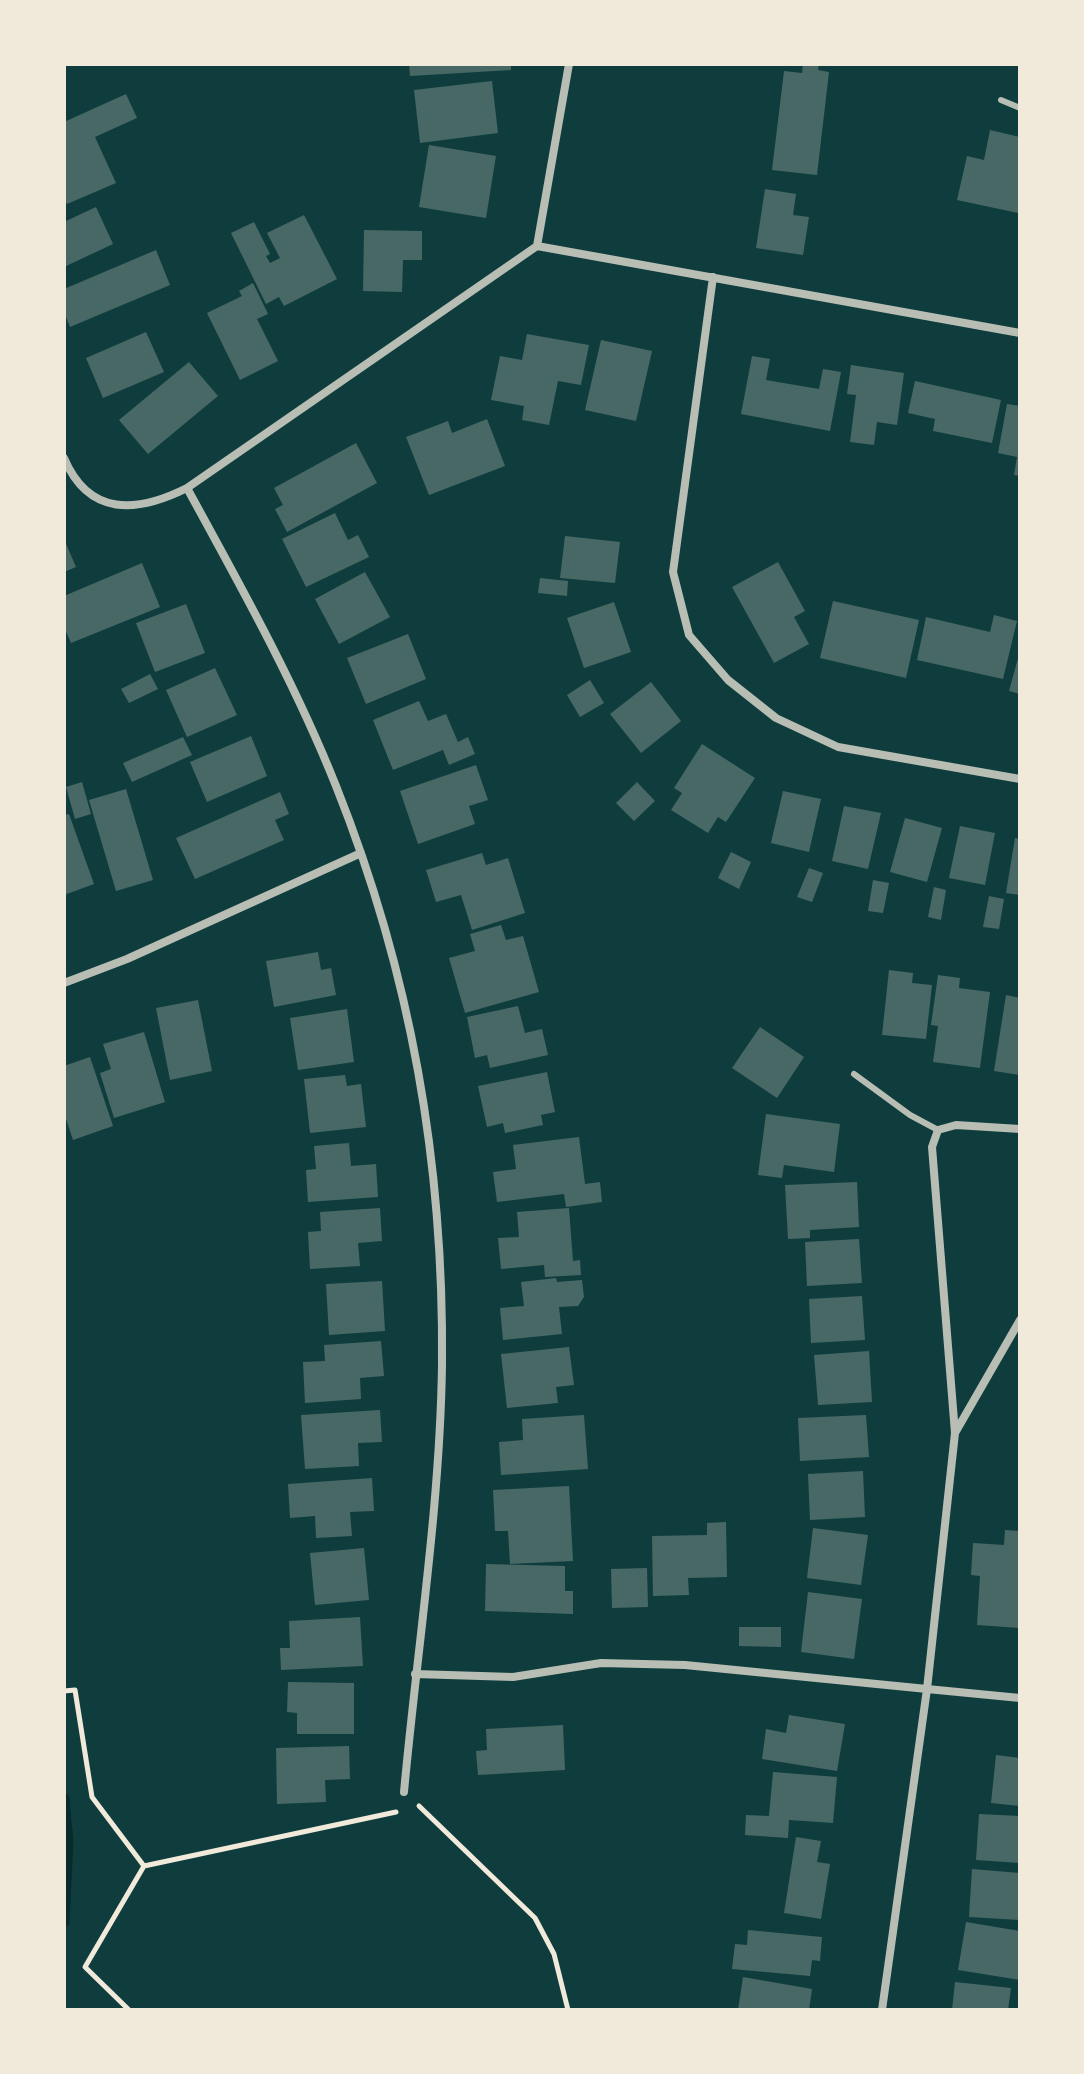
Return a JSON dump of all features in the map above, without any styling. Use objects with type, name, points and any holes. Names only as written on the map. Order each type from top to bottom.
[{"type":"street","points":[[537,246],[569,64]]},
{"type":"street","points":[[64,458],[72,476],[93,498],[124,505],[154,504],[187,488],[537,246],[1020,333]]},
{"type":"street","points":[[713,277],[673,572],[689,635],[728,680],[776,718],[838,747],[1020,779]]},
{"type":"street","points":[[187,488],[264,629],[335,784],[393,954],[427,1111],[439,1239],[442,1366],[433,1511],[404,1792]]},
{"type":"street","points":[[64,983],[127,959],[361,853]]},
{"type":"street","points":[[882,2010],[927,1689],[955,1433],[932,1147],[938,1130],[956,1125],[1020,1129]]},
{"type":"street","points":[[955,1433],[1020,1320]]},
{"type":"street","points":[[415,1674],[513,1677],[601,1663],[685,1665],[1020,1698]]},
{"type":"lane","points":[[1001,100],[1020,108]]},
{"type":"lane","points":[[854,1074],[910,1115],[938,1130]]},
{"type":"path","points":[[64,1691],[75,1690],[92,1797],[144,1866]]},
{"type":"path","points":[[404,1792],[535,1918],[554,1954],[568,2010]]},
{"type":"path","points":[[129,2010],[85,1967],[144,1866],[420,1807]]},
{"type":"building","points":[[409,64],[511,64],[511,70],[410,76]]},
{"type":"building","points":[[803,64],[819,64],[818,70],[829,72],[817,175],[772,170],[784,71],[802,73]]},
{"type":"building","points":[[492,81],[498,133],[420,143],[414,90]]},
{"type":"building","points":[[126,94],[137,118],[95,137],[116,183],[67,204],[64,197],[64,122]]},
{"type":"building","points":[[990,130],[1020,137],[1018,213],[957,200],[967,156],[984,160]]},
{"type":"building","points":[[429,145],[496,156],[486,218],[419,207]]},
{"type":"building","points":[[765,189],[796,194],[793,215],[809,217],[803,255],[756,248]]},
{"type":"building","points":[[96,207],[113,244],[64,267],[64,222]]},
{"type":"building","points":[[304,215],[337,279],[284,306],[279,297],[266,304],[231,233],[254,222],[270,254],[266,256],[270,263],[280,258],[267,233]]},
{"type":"building","points":[[364,230],[422,231],[422,260],[403,260],[402,292],[363,291]]},
{"type":"building","points":[[156,250],[170,285],[70,327],[64,312],[64,289]]},
{"type":"building","points":[[253,283],[268,314],[257,319],[278,361],[240,380],[207,313],[242,296],[239,291]]},
{"type":"building","points":[[146,332],[164,372],[103,398],[86,358]]},
{"type":"building","points":[[527,334],[589,345],[581,385],[558,381],[549,425],[522,420],[524,406],[491,400],[500,356],[522,360]]},
{"type":"building","points":[[601,340],[652,351],[636,421],[585,410]]},
{"type":"building","points":[[752,356],[770,359],[766,380],[819,389],[823,369],[841,372],[830,431],[741,414]]},
{"type":"building","points":[[189,362],[218,396],[148,454],[119,420]]},
{"type":"building","points":[[851,365],[904,373],[897,425],[877,422],[874,445],[850,442],[856,395],[847,394]]},
{"type":"building","points":[[915,381],[1001,400],[992,443],[933,431],[935,419],[908,413]]},
{"type":"building","points":[[1007,404],[1020,406],[1020,476],[1014,475],[1017,457],[998,453]]},
{"type":"building","points":[[487,419],[505,466],[429,495],[406,437],[448,421],[452,433]]},
{"type":"building","points":[[356,443],[377,483],[287,532],[275,509],[283,505],[274,488]]},
{"type":"building","points":[[335,513],[348,540],[358,535],[369,557],[306,587],[282,539]]},
{"type":"building","points":[[565,536],[620,542],[615,583],[560,578]]},
{"type":"building","points":[[64,539],[76,567],[64,572]]},
{"type":"building","points":[[778,562],[805,611],[794,617],[809,644],[774,663],[732,587]]},
{"type":"building","points":[[142,563],[160,607],[71,643],[64,627],[64,596]]},
{"type":"building","points":[[365,572],[390,617],[339,644],[315,599]]},
{"type":"building","points":[[540,578],[568,581],[567,596],[538,593]]},
{"type":"building","points":[[833,601],[919,620],[906,678],[820,658]]},
{"type":"building","points":[[614,602],[631,652],[584,668],[567,618]]},
{"type":"building","points":[[186,604],[205,653],[155,672],[136,623]]},
{"type":"building","points":[[994,615],[1017,621],[1003,679],[917,660],[926,617],[990,632]]},
{"type":"building","points":[[408,634],[426,679],[366,704],[347,658]]},
{"type":"building","points":[[1020,651],[1020,694],[1009,691]]},
{"type":"building","points":[[215,668],[237,715],[187,737],[166,690]]},
{"type":"building","points":[[150,674],[158,689],[129,703],[121,689]]},
{"type":"building","points":[[590,680],[604,703],[580,717],[567,695]]},
{"type":"building","points":[[651,682],[681,721],[641,753],[610,714]]},
{"type":"building","points":[[419,701],[428,721],[446,714],[458,742],[468,737],[475,754],[449,765],[443,750],[393,770],[373,720]]},
{"type":"building","points":[[251,736],[267,776],[207,802],[190,762]]},
{"type":"building","points":[[183,737],[192,755],[132,782],[123,763]]},
{"type":"building","points":[[702,744],[755,778],[726,822],[718,817],[708,833],[671,810],[682,793],[674,788]]},
{"type":"building","points":[[476,765],[488,800],[469,806],[475,824],[418,844],[400,791]]},
{"type":"building","points":[[82,782],[91,814],[75,819],[66,787]]},
{"type":"building","points":[[637,782],[655,801],[634,821],[616,803]]},
{"type":"building","points":[[126,789],[153,880],[116,891],[89,800]]},
{"type":"building","points":[[783,791],[821,799],[809,852],[771,843]]},
{"type":"building","points":[[280,792],[289,814],[275,820],[284,840],[195,879],[176,838]]},
{"type":"building","points":[[844,806],[881,813],[868,869],[832,861]]},
{"type":"building","points":[[69,814],[94,884],[64,895],[64,815]]},
{"type":"building","points":[[905,818],[942,828],[927,882],[890,872]]},
{"type":"building","points":[[960,826],[995,833],[985,885],[949,878]]},
{"type":"building","points":[[1015,838],[1020,839],[1020,895],[1006,893]]},
{"type":"building","points":[[731,852],[751,862],[739,889],[718,878]]},
{"type":"building","points":[[482,853],[486,865],[508,858],[525,913],[472,930],[461,895],[436,902],[426,870]]},
{"type":"building","points":[[809,868],[823,873],[812,902],[797,897]]},
{"type":"building","points":[[873,880],[889,883],[883,913],[868,911]]},
{"type":"building","points":[[934,887],[946,890],[941,920],[928,917]]},
{"type":"building","points":[[989,896],[1004,899],[999,929],[983,927]]},
{"type":"building","points":[[501,925],[506,940],[523,936],[539,992],[465,1013],[449,958],[475,951],[470,934]]},
{"type":"building","points":[[318,952],[321,970],[331,968],[336,995],[274,1007],[266,961]]},
{"type":"building","points":[[889,970],[913,973],[912,983],[932,985],[926,1039],[882,1035]]},
{"type":"building","points":[[938,975],[960,978],[959,988],[990,992],[980,1068],[933,1062],[938,1026],[931,1025]]},
{"type":"building","points":[[1006,995],[1020,998],[1020,1075],[994,1071]]},
{"type":"building","points":[[198,1000],[212,1071],[170,1080],[156,1008]]},
{"type":"building","points":[[518,1006],[525,1033],[542,1029],[548,1055],[490,1068],[487,1055],[475,1058],[467,1017]]},
{"type":"building","points":[[347,1009],[354,1062],[298,1070],[290,1018]]},
{"type":"building","points":[[760,1027],[804,1057],[777,1098],[732,1068]]},
{"type":"building","points":[[144,1032],[165,1102],[114,1118],[100,1073],[111,1069],[103,1044]]},
{"type":"building","points":[[90,1057],[113,1126],[73,1140],[64,1113],[64,1066]]},
{"type":"building","points":[[547,1072],[555,1112],[541,1115],[543,1125],[505,1133],[503,1123],[487,1127],[478,1086]]},
{"type":"building","points":[[345,1075],[347,1086],[361,1084],[366,1127],[310,1133],[304,1079]]},
{"type":"building","points":[[766,1114],[840,1124],[834,1172],[784,1165],[782,1178],[758,1175]]},
{"type":"building","points":[[579,1137],[585,1184],[600,1182],[602,1202],[566,1207],[564,1194],[497,1202],[493,1172],[516,1169],[513,1145]]},
{"type":"building","points":[[349,1143],[351,1166],[376,1164],[378,1197],[308,1202],[306,1170],[316,1169],[314,1146]]},
{"type":"building","points":[[857,1182],[859,1227],[810,1230],[810,1238],[788,1239],[785,1185]]},
{"type":"building","points":[[380,1208],[382,1241],[358,1243],[360,1266],[310,1269],[308,1232],[321,1231],[320,1212]]},
{"type":"building","points":[[569,1208],[573,1261],[580,1260],[581,1275],[545,1277],[544,1265],[501,1269],[498,1238],[519,1237],[517,1212]]},
{"type":"building","points":[[859,1239],[862,1283],[807,1286],[805,1242]]},
{"type":"building","points":[[556,1278],[557,1282],[582,1280],[584,1297],[578,1306],[559,1307],[562,1334],[503,1340],[500,1308],[524,1306],[521,1282]]},
{"type":"building","points":[[382,1281],[385,1331],[329,1335],[326,1284]]},
{"type":"building","points":[[862,1296],[865,1340],[811,1343],[809,1299]]},
{"type":"building","points":[[381,1341],[384,1376],[360,1378],[361,1399],[305,1403],[303,1362],[325,1361],[324,1345]]},
{"type":"building","points":[[569,1347],[574,1385],[556,1387],[558,1403],[507,1408],[501,1354]]},
{"type":"building","points":[[869,1351],[872,1402],[818,1405],[814,1355]]},
{"type":"building","points":[[380,1410],[382,1442],[358,1443],[359,1466],[305,1469],[301,1415]]},
{"type":"building","points":[[584,1415],[588,1469],[501,1475],[499,1442],[523,1440],[522,1419]]},
{"type":"building","points":[[866,1415],[869,1457],[800,1461],[798,1418]]},
{"type":"building","points":[[863,1471],[865,1517],[810,1520],[808,1474]]},
{"type":"building","points":[[372,1478],[374,1511],[350,1512],[352,1536],[316,1538],[315,1516],[290,1518],[288,1484]]},
{"type":"building","points":[[569,1486],[573,1561],[510,1564],[508,1531],[495,1531],[493,1490]]},
{"type":"building","points":[[726,1522],[727,1577],[688,1578],[689,1595],[653,1596],[652,1536],[707,1535],[707,1523]]},
{"type":"building","points":[[813,1528],[868,1535],[861,1585],[807,1578]]},
{"type":"building","points":[[1005,1530],[1020,1531],[1020,1628],[977,1625],[980,1576],[971,1575],[973,1543],[1004,1545]]},
{"type":"building","points":[[364,1548],[369,1600],[315,1605],[310,1553]]},
{"type":"building","points":[[486,1564],[565,1566],[565,1591],[573,1591],[573,1614],[485,1611]]},
{"type":"building","points":[[647,1568],[648,1607],[612,1608],[611,1569]]},
{"type":"building","points":[[808,1592],[862,1599],[854,1659],[801,1652]]},
{"type":"building","points":[[360,1617],[363,1666],[281,1670],[280,1648],[290,1648],[289,1621]]},
{"type":"building","points":[[739,1627],[781,1627],[781,1647],[739,1646]]},
{"type":"building","points":[[288,1682],[354,1683],[354,1734],[297,1734],[297,1713],[287,1712]]},
{"type":"building","points":[[789,1715],[845,1724],[837,1771],[762,1759],[766,1729],[786,1733]]},
{"type":"building","points":[[563,1725],[565,1770],[478,1775],[476,1751],[487,1750],[486,1729]]},
{"type":"building","points":[[349,1746],[350,1779],[325,1780],[326,1802],[277,1804],[276,1748]]},
{"type":"building","points":[[996,1755],[1020,1758],[1020,1806],[991,1803]]},
{"type":"building","points":[[773,1772],[837,1777],[833,1823],[789,1820],[788,1838],[745,1835],[746,1815],[769,1816]]},
{"type":"building","points":[[979,1814],[1020,1816],[1020,1863],[976,1860]]},
{"type":"building","points":[[796,1837],[821,1841],[817,1862],[830,1864],[821,1919],[784,1913]]},
{"type":"building","points":[[972,1869],[1020,1873],[1020,1920],[969,1917]]},
{"type":"building","points":[[966,1922],[1020,1931],[1020,1980],[958,1970]]},
{"type":"building","points":[[748,1930],[822,1937],[820,1961],[812,1960],[810,1976],[732,1969],[735,1944],[747,1945]]},
{"type":"building","points":[[743,1977],[812,1989],[809,2010],[738,2010]]},
{"type":"building","points":[[955,1982],[1011,1988],[1008,2010],[952,2010]]},
{"type":"waterway","points":[[64,1799],[68,1842],[64,1922]]}]
